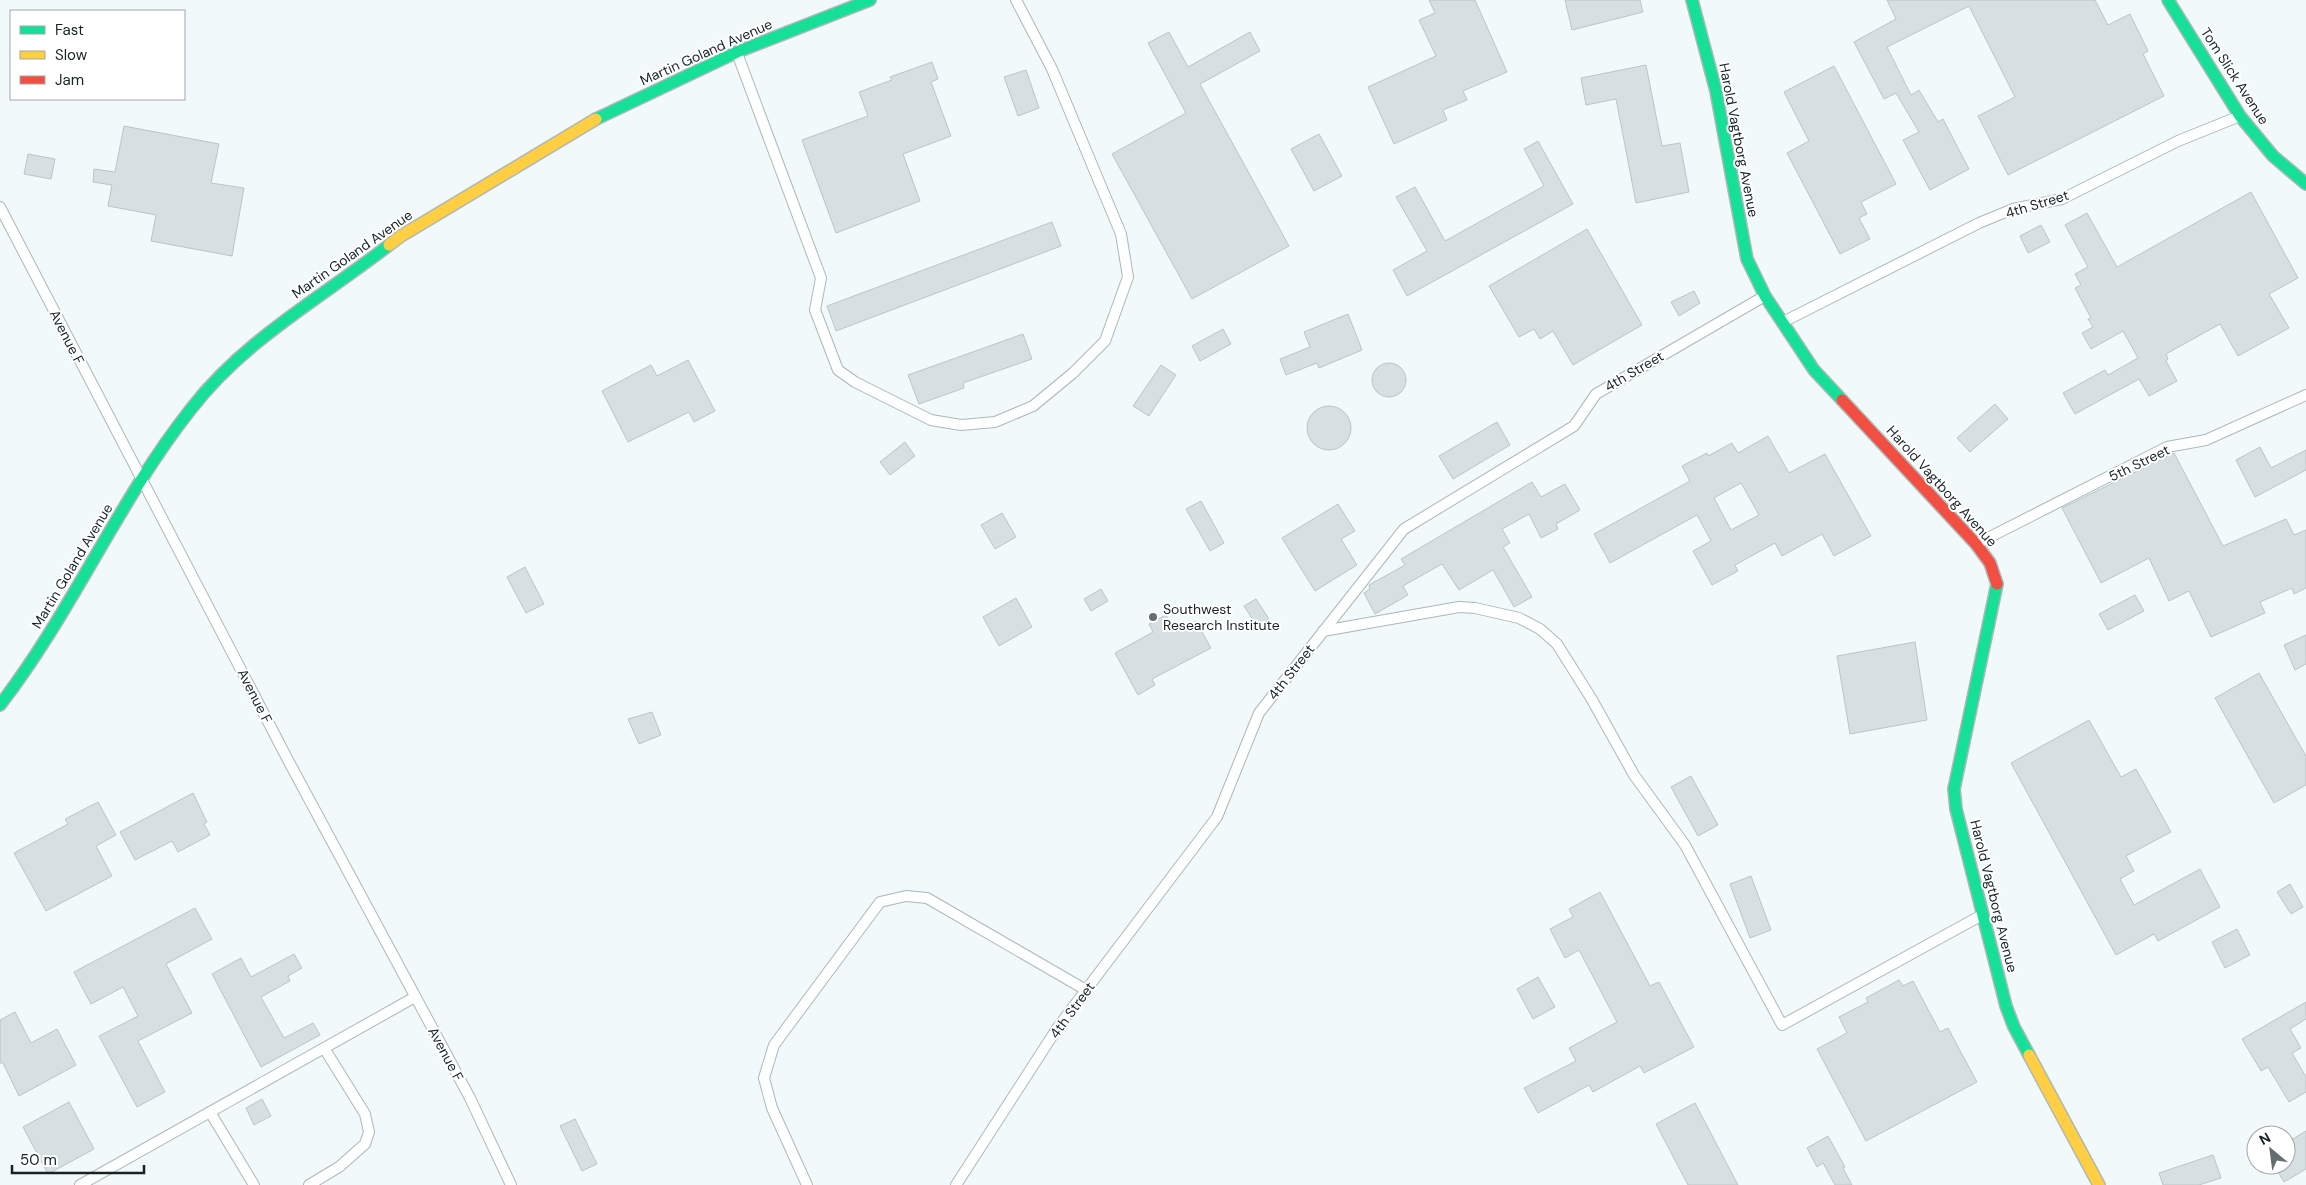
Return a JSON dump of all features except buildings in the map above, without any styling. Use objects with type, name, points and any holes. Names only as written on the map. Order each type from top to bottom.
[{"type":"street","name":"Martin Goland Avenue","points":[[0,705],[27,670],[141,480],[191,408],[230,366],[271,329],[362,266],[401,236],[596,118],[737,52],[870,0]]},
{"type":"street","name":"Harold Vagtborg Avenue","points":[[1692,0],[1716,91],[1747,259],[1765,296],[1814,370],[1976,544],[1990,563],[1997,582],[1954,789],[1956,809],[2006,1006],[2014,1027],[2099,1185]]},
{"type":"street","name":"Tom Slick Avenue","points":[[2168,0],[2240,116],[2273,156],[2306,184]]},
{"type":"lane","points":[[737,52],[821,278],[815,310],[838,370],[855,382],[930,420],[962,425],[996,422],[1033,406],[1073,373],[1105,341],[1128,277],[1122,234],[1052,69],[1016,0]]},
{"type":"lane","name":"4th Street","points":[[1782,323],[1979,223],[2013,209],[2062,199],[2178,141],[2240,116]]},
{"type":"lane","name":"Avenue F","points":[[0,207],[141,480],[470,1098],[511,1185]]},
{"type":"lane","name":"4th Street","points":[[956,1185],[1058,1027],[1217,817],[1258,713],[1404,529],[1574,426],[1596,394],[1765,296]]},
{"type":"lane","name":"5th Street","points":[[1976,544],[2167,447],[2206,440],[2306,395]]},
{"type":"lane","points":[[1323,631],[1459,607],[1476,608],[1519,618],[1540,629],[1557,644],[1592,698],[1634,775],[1685,845],[1782,1024],[1982,914]]},
{"type":"lane","points":[[807,1185],[772,1108],[764,1078],[774,1045],[880,902],[906,896],[927,898],[1086,990]]},
{"type":"lane","points":[[80,1185],[415,997]]},
{"type":"lane","points":[[309,1185],[339,1167],[366,1144],[369,1132],[365,1114],[324,1048]]},
{"type":"lane","points":[[210,1112],[254,1185]]},
{"type":"traffic: fast","points":[[596,119],[737,52],[870,0]]},
{"type":"traffic: fast","points":[[1692,0],[1716,91],[1747,259],[1765,296],[1814,370],[1842,400]]},
{"type":"traffic: fast","points":[[2168,0],[2240,116],[2273,156],[2306,184]]},
{"type":"traffic: fast","points":[[0,705],[50,632],[140,481],[165,444],[212,384],[284,321],[389,245]]},
{"type":"traffic: fast","points":[[1997,584],[1954,789],[1956,809],[2006,1006],[2014,1027],[2029,1055]]},
{"type":"traffic: slow","points":[[389,245],[596,119]]},
{"type":"traffic: slow","points":[[2029,1055],[2099,1185]]},
{"type":"traffic: jam","points":[[1842,400],[1976,544],[1990,563],[1997,584]]},
{"type":"place","name":"Southwest Research Institute","points":[[1153,617]]}]
